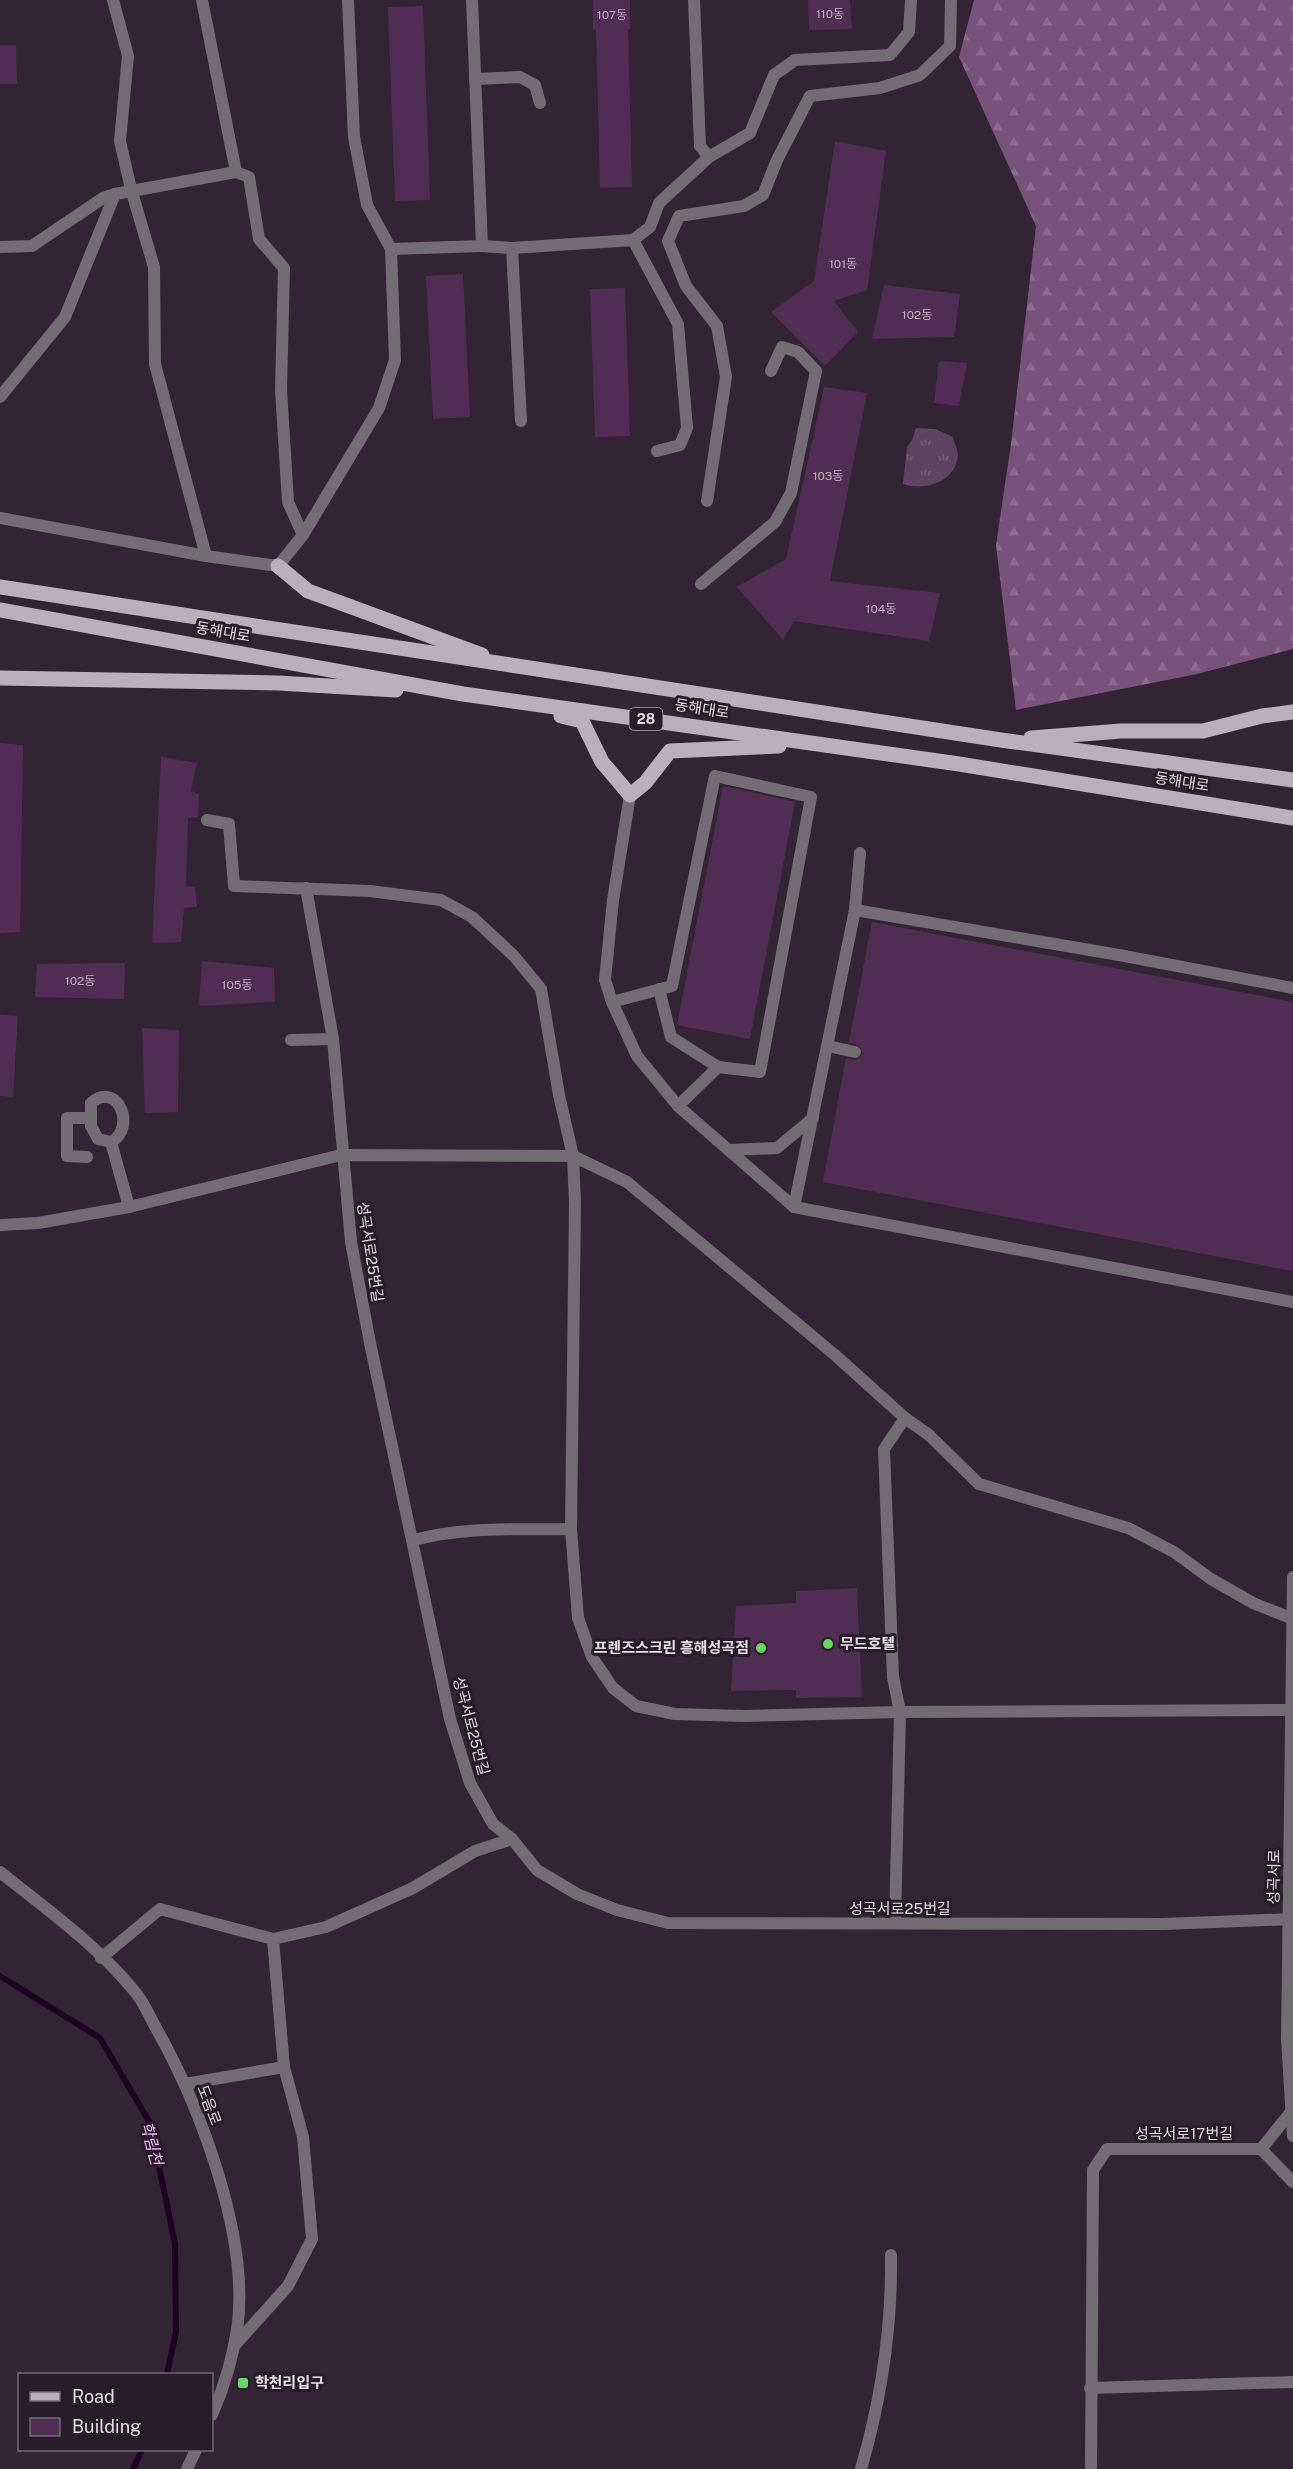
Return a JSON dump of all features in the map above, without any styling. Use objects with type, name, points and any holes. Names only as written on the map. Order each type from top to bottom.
[{"type":"main road","points":[[278,566],[308,591],[513,666]]},
{"type":"main road","points":[[0,587],[1001,740],[1293,780]]},
{"type":"main road","name":"동해대로","points":[[0,610],[463,694],[959,764],[1293,818]]},
{"type":"main road","points":[[0,678],[278,683],[463,694],[582,721],[602,762],[630,795],[645,783],[670,751],[817,745]]},
{"type":"main road","points":[[1001,740],[1121,730],[1203,731],[1262,716],[1293,712]]},
{"type":"street","points":[[113,0],[128,56],[120,141],[130,189],[154,267],[155,364],[206,556]]},
{"type":"street","points":[[202,0],[236,172]]},
{"type":"street","points":[[0,518],[206,556],[278,566],[303,535],[379,408],[395,360],[391,249],[367,205],[354,136],[348,0]]},
{"type":"street","points":[[472,0],[482,246]]},
{"type":"street","points":[[694,0],[700,146],[709,158]]},
{"type":"street","points":[[391,249],[482,246],[512,248],[633,240],[650,227],[659,203],[709,158],[750,133],[774,75],[795,60],[890,55],[909,32],[911,0]]},
{"type":"street","points":[[707,501],[726,377],[717,326],[686,286],[668,242],[679,216],[744,206],[763,195],[777,160],[810,96],[880,88],[920,75],[950,46],[951,0]]},
{"type":"street","points":[[475,79],[520,77],[535,85],[540,103]]},
{"type":"street","points":[[0,247],[32,246],[103,198],[130,189],[236,172],[249,177],[259,239],[284,268],[281,390],[288,502],[303,535]]},
{"type":"street","points":[[0,397],[65,317],[115,194]]},
{"type":"street","points":[[633,240],[678,324],[687,428],[680,445],[657,451]]},
{"type":"street","points":[[512,248],[521,421]]},
{"type":"street","points":[[701,584],[776,522],[791,493],[816,371],[798,352],[782,346],[771,371]]},
{"type":"street","points":[[612,1002],[659,989],[672,986],[715,776],[811,797],[760,1072],[718,1067],[672,1037],[659,989]]},
{"type":"street","points":[[630,795],[613,900],[605,980],[612,1002],[637,1056],[678,1106],[794,1207],[1293,1302]]},
{"type":"street","points":[[207,820],[230,824],[234,886],[370,891],[441,900],[472,917],[514,956],[541,989],[559,1095],[573,1156],[575,1203],[571,1529],[578,1618],[592,1657],[613,1688],[636,1706],[675,1714],[745,1716],[900,1712],[1292,1710]]},
{"type":"street","points":[[794,1207],[855,910],[860,853]]},
{"type":"street","name":"성곡서로25번길","points":[[306,888],[333,1039],[341,1155],[351,1242],[370,1343],[414,1540],[450,1719],[470,1783],[494,1824],[512,1839],[537,1870],[577,1894],[617,1910],[668,1923],[1163,1924],[1291,1919]]},
{"type":"street","points":[[855,910],[1119,955],[1293,988]]},
{"type":"street","points":[[291,1040],[333,1039]]},
{"type":"street","points":[[828,1046],[855,1052]]},
{"type":"street","points":[[678,1106],[718,1067]]},
{"type":"street","points":[[104,1096],[117,1100],[121,1106],[124,1126],[117,1138],[111,1142],[98,1139],[91,1126],[91,1118],[91,1103],[104,1096]]},
{"type":"street","points":[[87,1157],[67,1156],[67,1118],[91,1118]]},
{"type":"street","points":[[729,1150],[777,1148],[813,1118]]},
{"type":"street","points":[[111,1142],[129,1206]]},
{"type":"street","points":[[0,1225],[38,1223],[129,1206],[341,1155],[573,1156],[627,1182],[835,1355],[905,1418],[929,1435],[979,1484],[1128,1528],[1174,1552],[1210,1579],[1253,1603],[1292,1619]]},
{"type":"street","points":[[895,1923],[900,1712],[893,1677],[884,1449],[905,1418]]},
{"type":"street","points":[[414,1540],[437,1534],[485,1530],[571,1529]]},
{"type":"street","name":"성곡서로","points":[[1293,1577],[1290,2021],[1293,2136]]},
{"type":"street","points":[[101,1958],[160,1909],[273,1939],[326,1927],[413,1888],[475,1851],[512,1839]]},
{"type":"street","name":"도음로","points":[[0,1872],[71,1928],[137,1994],[185,2084],[212,2156],[236,2252],[238,2323],[222,2392],[213,2413]]},
{"type":"street","points":[[232,2348],[288,2286],[312,2239],[303,2137],[284,2067],[273,1939]]},
{"type":"street","points":[[185,2084],[284,2067]]},
{"type":"street","points":[[1292,2112],[1261,2149],[1293,2182]]},
{"type":"street","name":"성곡서로17번길","points":[[1090,2388],[1093,2170],[1107,2149],[1261,2149]]},
{"type":"street","points":[[861,2469],[874,2420],[892,2303],[891,2255]]},
{"type":"street","points":[[1091,2469],[1090,2388],[1293,2382]]},
{"type":"street","points":[[187,2469],[196,2451]]},
{"type":"green space","points":[[974,0],[1293,0],[1293,649],[1197,674],[1016,710],[996,545],[1011,444],[1036,226],[959,57]]},
{"type":"green space","points":[[916,428],[935,429],[953,437],[958,456],[956,465],[945,479],[937,483],[920,486],[903,484],[907,447]]},
{"type":"building","points":[[593,0],[630,0],[630,29],[628,29],[632,187],[600,188],[596,30],[593,30]]},
{"type":"building","points":[[808,0],[850,0],[852,29],[809,30]]},
{"type":"building","points":[[423,6],[430,200],[395,201],[388,7]]},
{"type":"building","points":[[0,45],[16,45],[17,84],[0,84]]},
{"type":"building","points":[[835,141],[886,151],[867,290],[834,301],[858,332],[825,366],[771,312],[814,281]]},
{"type":"building","points":[[463,274],[470,417],[433,419],[426,276]]},
{"type":"building","points":[[884,285],[960,294],[954,337],[872,339]]},
{"type":"building","points":[[625,288],[630,436],[595,437],[590,289]]},
{"type":"building","points":[[939,361],[967,363],[959,406],[934,403]]},
{"type":"building","points":[[824,387],[867,393],[830,581],[940,593],[929,641],[794,621],[783,640],[737,587],[786,559]]},
{"type":"building","points":[[0,743],[23,745],[20,932],[0,933]]},
{"type":"building","points":[[161,757],[197,763],[191,791],[199,794],[198,817],[188,818],[186,886],[195,887],[197,907],[184,908],[181,942],[152,943]]},
{"type":"building","points":[[723,786],[795,802],[750,1039],[677,1025]]},
{"type":"building","points":[[872,922],[1293,1002],[1293,1271],[823,1182],[846,1058],[857,1060],[863,1053],[860,1046],[849,1042]]},
{"type":"building","points":[[202,961],[274,968],[275,1002],[199,1006]]},
{"type":"building","points":[[125,963],[124,999],[35,997],[37,964]]},
{"type":"building","points":[[0,1015],[18,1016],[13,1097],[0,1096]]},
{"type":"building","points":[[142,1028],[179,1030],[178,1112],[145,1113]]},
{"type":"building","points":[[857,1588],[862,1697],[796,1698],[796,1690],[731,1691],[736,1606],[796,1603],[796,1591]]},
{"type":"waterway","name":"학림천","points":[[0,1976],[100,2038],[150,2123],[175,2244],[176,2332],[167,2373]]},
{"type":"waterway","name":"학림천","points":[[133,2469],[142,2451]]},
{"type":"place","name":"무드호텔","points":[[828,1644]]},
{"type":"place","name":"프렌즈스크린 흥해성곡점","points":[[761,1648]]},
{"type":"place","name":"학천리입구","points":[[243,2383]]}]
